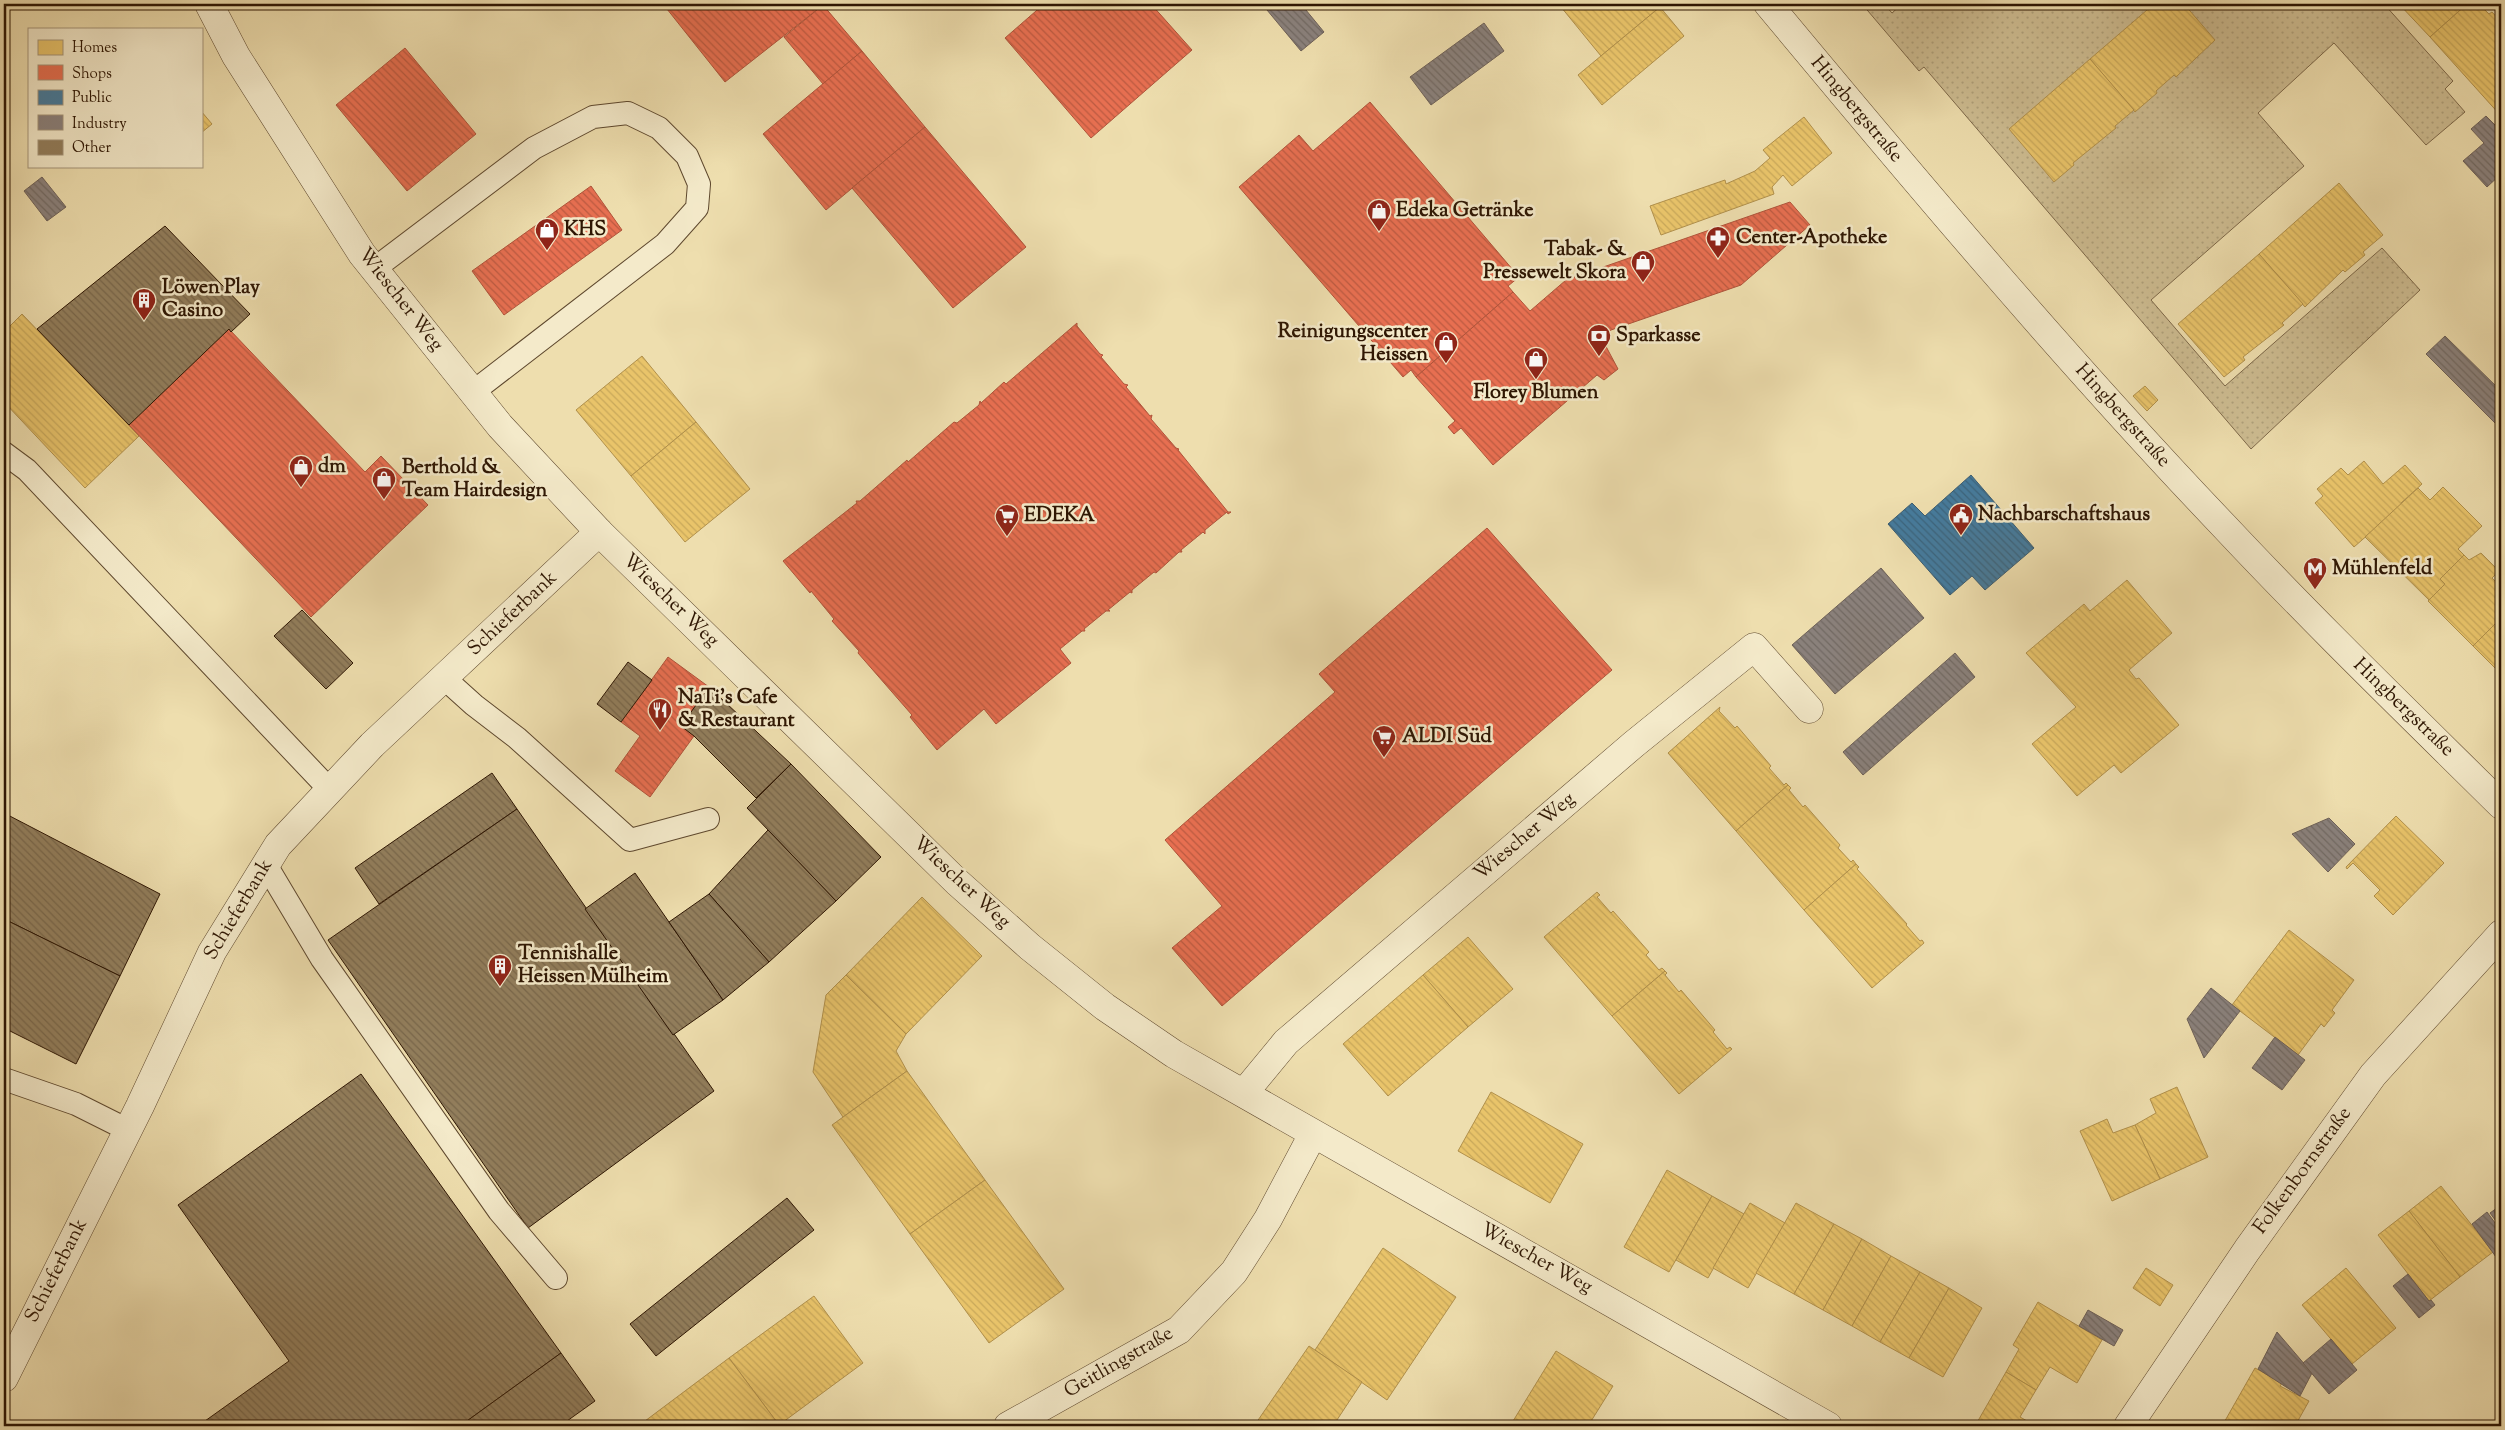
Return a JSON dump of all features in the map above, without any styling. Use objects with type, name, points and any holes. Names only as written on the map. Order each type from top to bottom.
[{"type":"street","name":"Wiescher Weg","points":[[208,4],[236,56],[362,254],[500,426],[599,532],[957,882],[1030,947],[1104,1007],[1174,1054],[1828,1426]]},
{"type":"street","name":"Hingbergstraße","points":[[1768,4],[1927,195],[2145,442],[2347,654],[2501,805]]},
{"type":"street","name":"Schieferbank","points":[[4,1378],[128,1130],[212,952],[278,846],[372,745],[599,532]]},
{"type":"street","name":"Wiescher Weg","points":[[1244,1093],[1286,1042],[1634,744],[1754,647],[1809,709]]},
{"type":"street","name":"Folkenbornstraße","points":[[2128,1426],[2246,1250],[2373,1075],[2501,934]]},
{"type":"street","name":"Geitlingstraße","points":[[1008,1426],[1179,1330],[1234,1272],[1268,1219],[1313,1134]]},
{"type":"lane","points":[[374,269],[534,148],[593,117],[628,113],[659,128],[686,156],[699,184],[697,208],[665,244],[473,392]]},
{"type":"lane","points":[[4,452],[27,470],[330,790]]},
{"type":"lane","points":[[444,678],[474,706],[517,738],[630,840],[708,819]]},
{"type":"lane","points":[[266,864],[328,968],[499,1211],[556,1278]]},
{"type":"lane","points":[[4,1079],[76,1104],[128,1130]]},
{"type":"shaded area","points":[[1862,4],[1884,4],[1892,13],[1902,4],[2384,4],[2453,81],[2445,89],[2465,112],[2426,145],[2334,43],[2258,113],[2304,166],[2151,300],[2225,386],[2382,248],[2420,290],[2251,449],[1924,67],[1919,71]]},
{"type":"building: Homes","points":[[1565,4],[1657,4],[1660,7],[1601,56],[1561,7]]},
{"type":"building: Homes","points":[[2154,4],[2184,4],[2215,40],[2176,77],[2174,75],[2156,91],[2157,93],[2135,112],[2090,59]]},
{"type":"building: Homes","points":[[2399,4],[2467,4],[2430,37]]},
{"type":"building: Homes","points":[[2467,4],[2479,4],[2489,14],[2492,12],[2501,22],[2501,116],[2430,37]]},
{"type":"building: Homes","points":[[1660,7],[1684,36],[1602,105],[1578,75]]},
{"type":"building: Homes","points":[[2090,59],[2134,110],[2054,182],[2009,129]]},
{"type":"building: Homes","points":[[202,112],[212,124],[202,132]]},
{"type":"building: Homes","points":[[1804,117],[1832,153],[1792,186],[1783,175],[1772,187],[1774,194],[1661,235],[1650,206],[1725,180],[1726,184],[1755,171],[1770,158],[1763,150]]},
{"type":"building: Homes","points":[[2339,183],[2383,235],[2363,252],[2365,255],[2345,272],[2343,270],[2305,307],[2259,254]]},
{"type":"building: Homes","points":[[2259,254],[2303,304],[2282,323],[2284,325],[2243,357],[2245,360],[2224,377],[2178,324]]},
{"type":"building: Homes","points":[[22,314],[139,436],[85,488],[4,402],[4,332]]},
{"type":"building: Homes","points":[[642,356],[696,422],[631,476],[576,410]]},
{"type":"building: Homes","points":[[2145,386],[2158,400],[2147,411],[2133,396]]},
{"type":"building: Homes","points":[[696,422],[750,489],[685,542],[631,476]]},
{"type":"building: Homes","points":[[2364,461],[2383,484],[2405,465],[2422,484],[2401,503],[2402,505],[2354,547],[2315,503],[2323,496],[2317,489],[2341,468],[2348,475]]},
{"type":"building: Homes","points":[[2443,487],[2482,526],[2458,549],[2464,555],[2440,579],[2445,584],[2429,600],[2365,537],[2418,488],[2430,500]]},
{"type":"building: Homes","points":[[2481,553],[2499,571],[2492,578],[2501,587],[2501,618],[2473,646],[2428,601],[2445,584],[2440,579],[2464,555],[2469,560]]},
{"type":"building: Homes","points":[[2127,580],[2172,633],[2129,670],[2136,679],[2139,678],[2179,725],[2121,773],[2114,765],[2077,796],[2032,744],[2076,707],[2026,653],[2084,604],[2090,611]]},
{"type":"building: Homes","points":[[2501,618],[2501,674],[2473,646]]},
{"type":"building: Homes","points":[[1720,707],[1719,711],[1735,728],[1737,726],[1771,766],[1769,768],[1784,785],[1786,783],[1788,785],[1736,831],[1668,753]]},
{"type":"building: Homes","points":[[1788,785],[1791,788],[1789,790],[1803,807],[1805,805],[1840,845],[1838,848],[1851,862],[1853,860],[1856,864],[1804,910],[1736,831]]},
{"type":"building: Homes","points":[[2396,816],[2444,863],[2393,915],[2374,896],[2380,890],[2353,863],[2347,869],[2346,867]]},
{"type":"building: Homes","points":[[1856,864],[1859,867],[1857,869],[1920,941],[1922,940],[1924,943],[1872,988],[1804,910]]},
{"type":"building: Homes","points":[[1597,892],[1600,895],[1597,897],[1611,913],[1613,911],[1649,952],[1646,955],[1659,970],[1662,968],[1665,971],[1612,1016],[1544,937]]},
{"type":"building: Homes","points":[[922,897],[982,956],[906,1034],[846,975]]},
{"type":"building: Homes","points":[[2289,930],[2354,980],[2332,1010],[2335,1013],[2324,1027],[2321,1024],[2298,1055],[2232,1005]]},
{"type":"building: Homes","points":[[1468,937],[1513,989],[1468,1027],[1423,975]]},
{"type":"building: Homes","points":[[1665,971],[1667,973],[1665,975],[1679,992],[1681,990],[1715,1030],[1713,1032],[1727,1049],[1730,1047],[1732,1049],[1679,1094],[1612,1016]]},
{"type":"building: Homes","points":[[846,975],[906,1034],[896,1051],[907,1071],[843,1117],[813,1072],[826,995]]},
{"type":"building: Homes","points":[[1423,975],[1468,1027],[1388,1096],[1343,1044]]},
{"type":"building: Homes","points":[[907,1071],[985,1180],[910,1234],[832,1125]]},
{"type":"building: Homes","points":[[2177,1087],[2208,1157],[2160,1179],[2135,1125],[2156,1113],[2150,1099]]},
{"type":"building: Homes","points":[[1491,1092],[1583,1144],[1550,1203],[1458,1151]]},
{"type":"building: Homes","points":[[2107,1119],[2113,1133],[2135,1125],[2160,1179],[2112,1201],[2080,1131]]},
{"type":"building: Homes","points":[[1667,1170],[1712,1196],[1669,1272],[1624,1247]]},
{"type":"building: Homes","points":[[985,1180],[1064,1289],[989,1343],[910,1234]]},
{"type":"building: Homes","points":[[2441,1186],[2493,1252],[2460,1277],[2409,1211]]},
{"type":"building: Homes","points":[[1712,1196],[1744,1214],[1708,1278],[1676,1260]]},
{"type":"building: Homes","points":[[1750,1203],[1785,1223],[1748,1288],[1713,1268]]},
{"type":"building: Homes","points":[[1796,1203],[1834,1224],[1794,1294],[1756,1273]]},
{"type":"building: Homes","points":[[2409,1211],[2460,1277],[2429,1301],[2378,1235]]},
{"type":"building: Homes","points":[[1834,1224],[1862,1239],[1823,1310],[1794,1294]]},
{"type":"building: Homes","points":[[1862,1239],[1891,1256],[1852,1326],[1823,1310]]},
{"type":"building: Homes","points":[[1383,1248],[1456,1297],[1387,1400],[1315,1350]]},
{"type":"building: Homes","points":[[1891,1256],[1920,1272],[1880,1342],[1852,1326]]},
{"type":"building: Homes","points":[[2146,1268],[2173,1285],[2160,1306],[2133,1288]]},
{"type":"building: Homes","points":[[2346,1268],[2396,1328],[2352,1364],[2302,1305]]},
{"type":"building: Homes","points":[[1920,1272],[1949,1288],[1909,1358],[1880,1342]]},
{"type":"building: Homes","points":[[1949,1288],[1982,1308],[1943,1377],[1909,1358]]},
{"type":"building: Homes","points":[[814,1296],[863,1363],[779,1425],[729,1358]]},
{"type":"building: Homes","points":[[2038,1302],[2102,1340],[2077,1383],[2050,1367],[2036,1390],[2006,1372],[2019,1349],[2013,1345]]},
{"type":"building: Homes","points":[[1309,1346],[1362,1382],[1333,1426],[1254,1426]]},
{"type":"building: Homes","points":[[1556,1351],[1613,1386],[1588,1426],[1510,1426]]},
{"type":"building: Homes","points":[[729,1358],[779,1425],[649,1426],[645,1421]]},
{"type":"building: Homes","points":[[2255,1368],[2282,1383],[2280,1386],[2309,1401],[2295,1426],[2222,1426]]},
{"type":"building: Homes","points":[[2006,1372],[2036,1390],[2020,1417],[2036,1426],[1975,1426]]},
{"type":"building: Shops","points":[[663,4],[822,4],[823,5],[725,82]]},
{"type":"building: Shops","points":[[1044,4],[1151,4],[1192,50],[1091,138],[1005,38]]},
{"type":"building: Shops","points":[[823,5],[862,51],[823,84],[784,37]]},
{"type":"building: Shops","points":[[405,48],[476,134],[407,191],[336,105]]},
{"type":"building: Shops","points":[[862,51],[925,127],[826,210],[763,134]]},
{"type":"building: Shops","name":"Edeka Getränke","points":[[1370,102],[1519,277],[1508,286],[1513,292],[1416,377],[1411,370],[1403,377],[1239,187],[1299,135],[1313,151]]},
{"type":"building: Shops","points":[[925,127],[1026,247],[953,308],[852,188]]},
{"type":"building: Shops","name":"KHS","points":[[591,186],[622,230],[504,315],[472,271]]},
{"type":"building: Shops","points":[[1790,202],[1810,225],[1741,285],[1611,330],[1601,337],[1618,369],[1604,380],[1597,375],[1493,465],[1461,428],[1454,434],[1448,427],[1455,421],[1416,377],[1513,292],[1530,311],[1566,280]]},
{"type":"building: Shops","name":"EDEKA","points":[[1077,323],[1077,326],[1100,354],[1103,355],[1101,357],[1124,384],[1128,385],[1126,387],[1150,416],[1152,415],[1151,419],[1176,448],[1179,449],[1228,512],[1231,512],[1228,514],[1227,512],[1205,530],[1205,534],[1203,532],[1181,550],[1182,552],[1179,552],[1156,573],[1154,572],[1132,590],[1132,593],[1130,592],[1108,610],[1110,611],[1106,611],[1084,629],[1085,631],[1082,631],[1060,649],[1071,663],[996,724],[984,709],[937,750],[910,717],[912,715],[832,621],[834,619],[783,561],[857,503],[856,501],[860,501],[907,460],[908,462],[954,422],[957,423],[979,405],[980,401],[981,403],[1004,382],[1006,384]]},
{"type":"building: Shops","name":"dm","points":[[229,329],[365,472],[381,456],[428,505],[311,617],[129,425]]},
{"type":"building: Shops","name":"ALDI Süd","points":[[1487,528],[1612,670],[1222,1006],[1172,948],[1222,906],[1165,840],[1335,692],[1319,674]]},
{"type":"building: Shops","name":"NaTi's Cafe & Restaurant","points":[[668,657],[709,687],[681,726],[694,736],[650,797],[615,771],[640,736],[621,722]]},
{"type":"building: Public","name":"Nachbarschaftshaus","points":[[1971,475],[2034,548],[1985,590],[1972,576],[1950,595],[1888,524],[1912,503],[1925,516]]},
{"type":"building: Industry","points":[[1262,4],[1301,4],[1324,32],[1301,51]]},
{"type":"building: Industry","points":[[1484,23],[1504,51],[1431,105],[1410,77]]},
{"type":"building: Industry","points":[[2486,116],[2499,129],[2501,127],[2501,174],[2487,187],[2463,161],[2484,143],[2471,129]]},
{"type":"building: Industry","points":[[42,177],[66,207],[47,221],[24,191]]},
{"type":"building: Industry","points":[[2445,336],[2501,391],[2501,429],[2426,354]]},
{"type":"building: Industry","points":[[1881,568],[1924,618],[1835,694],[1792,645]]},
{"type":"building: Industry","points":[[1955,653],[1975,677],[1863,775],[1843,752]]},
{"type":"building: Industry","points":[[2329,818],[2355,844],[2328,872],[2292,834]]},
{"type":"building: Industry","points":[[2211,988],[2240,1011],[2204,1058],[2187,1019]]},
{"type":"building: Industry","points":[[2275,1037],[2305,1060],[2282,1090],[2252,1068]]},
{"type":"building: Industry","points":[[2501,1205],[2501,1228],[2490,1213]]},
{"type":"building: Industry","points":[[2487,1212],[2501,1231],[2501,1253],[2496,1257],[2472,1224]]},
{"type":"building: Industry","points":[[2408,1274],[2429,1301],[2431,1300],[2435,1305],[2419,1318],[2393,1286]]},
{"type":"building: Industry","points":[[2088,1310],[2123,1330],[2114,1346],[2079,1326]]},
{"type":"building: Industry","points":[[2277,1332],[2312,1373],[2300,1396],[2258,1369]]},
{"type":"building: Industry","points":[[2331,1339],[2357,1370],[2329,1394],[2303,1363]]},
{"type":"building: Other","name":"Löwen Play Casino","points":[[165,226],[250,314],[231,332],[229,329],[129,425],[37,329]]},
{"type":"building: Other","points":[[302,610],[353,663],[326,689],[274,636]]},
{"type":"building: Other","points":[[628,662],[652,680],[621,722],[597,704]]},
{"type":"building: Other","points":[[709,687],[791,764],[756,798],[694,736],[681,726]]},
{"type":"building: Other","points":[[791,764],[881,857],[836,901],[747,808]]},
{"type":"building: Other","points":[[492,773],[517,809],[379,904],[355,868]]},
{"type":"building: Other","name":"Tennishalle Heissen Mülheim","points":[[517,809],[714,1091],[528,1228],[328,940]]},
{"type":"building: Other","points":[[4,813],[160,894],[120,976],[4,919]]},
{"type":"building: Other","points":[[768,830],[836,901],[769,962],[709,894]]},
{"type":"building: Other","points":[[635,873],[723,1000],[673,1035],[585,909]]},
{"type":"building: Other","points":[[709,894],[769,962],[723,1000],[669,922]]},
{"type":"building: Other","points":[[4,919],[120,976],[76,1064],[4,1028]]},
{"type":"building: Other","points":[[361,1074],[561,1353],[460,1426],[198,1426],[289,1361],[178,1205]]},
{"type":"building: Other","points":[[787,1198],[814,1230],[656,1356],[630,1324]]},
{"type":"building: Other","points":[[561,1353],[595,1401],[560,1426],[460,1426]]},
{"type":"place","name":"Edeka Getränke","points":[[1379,232]]},
{"type":"place","name":"KHS","points":[[547,251]]},
{"type":"place","name":"Center-Apotheke","points":[[1718,259]]},
{"type":"place","name":"Tabak- & Pressewelt Skora","points":[[1643,283]]},
{"type":"place","name":"Löwen Play Casino","points":[[144,321]]},
{"type":"place","name":"Sparkasse","points":[[1599,357]]},
{"type":"place","name":"Reinigungscenter Heissen","points":[[1446,364]]},
{"type":"place","name":"Florey Blumen","points":[[1536,380]]},
{"type":"place","name":"dm","points":[[301,488]]},
{"type":"place","name":"Berthold & Team Hairdesign","points":[[384,500]]},
{"type":"place","name":"Nachbarschaftshaus","points":[[1961,536]]},
{"type":"place","name":"EDEKA","points":[[1007,537]]},
{"type":"place","name":"Mühlenfeld","points":[[2315,590]]},
{"type":"place","name":"NaTi's Cafe & Restaurant","points":[[660,731]]},
{"type":"place","name":"ALDI Süd","points":[[1384,758]]},
{"type":"place","name":"Tennishalle Heissen Mülheim","points":[[500,987]]}]
